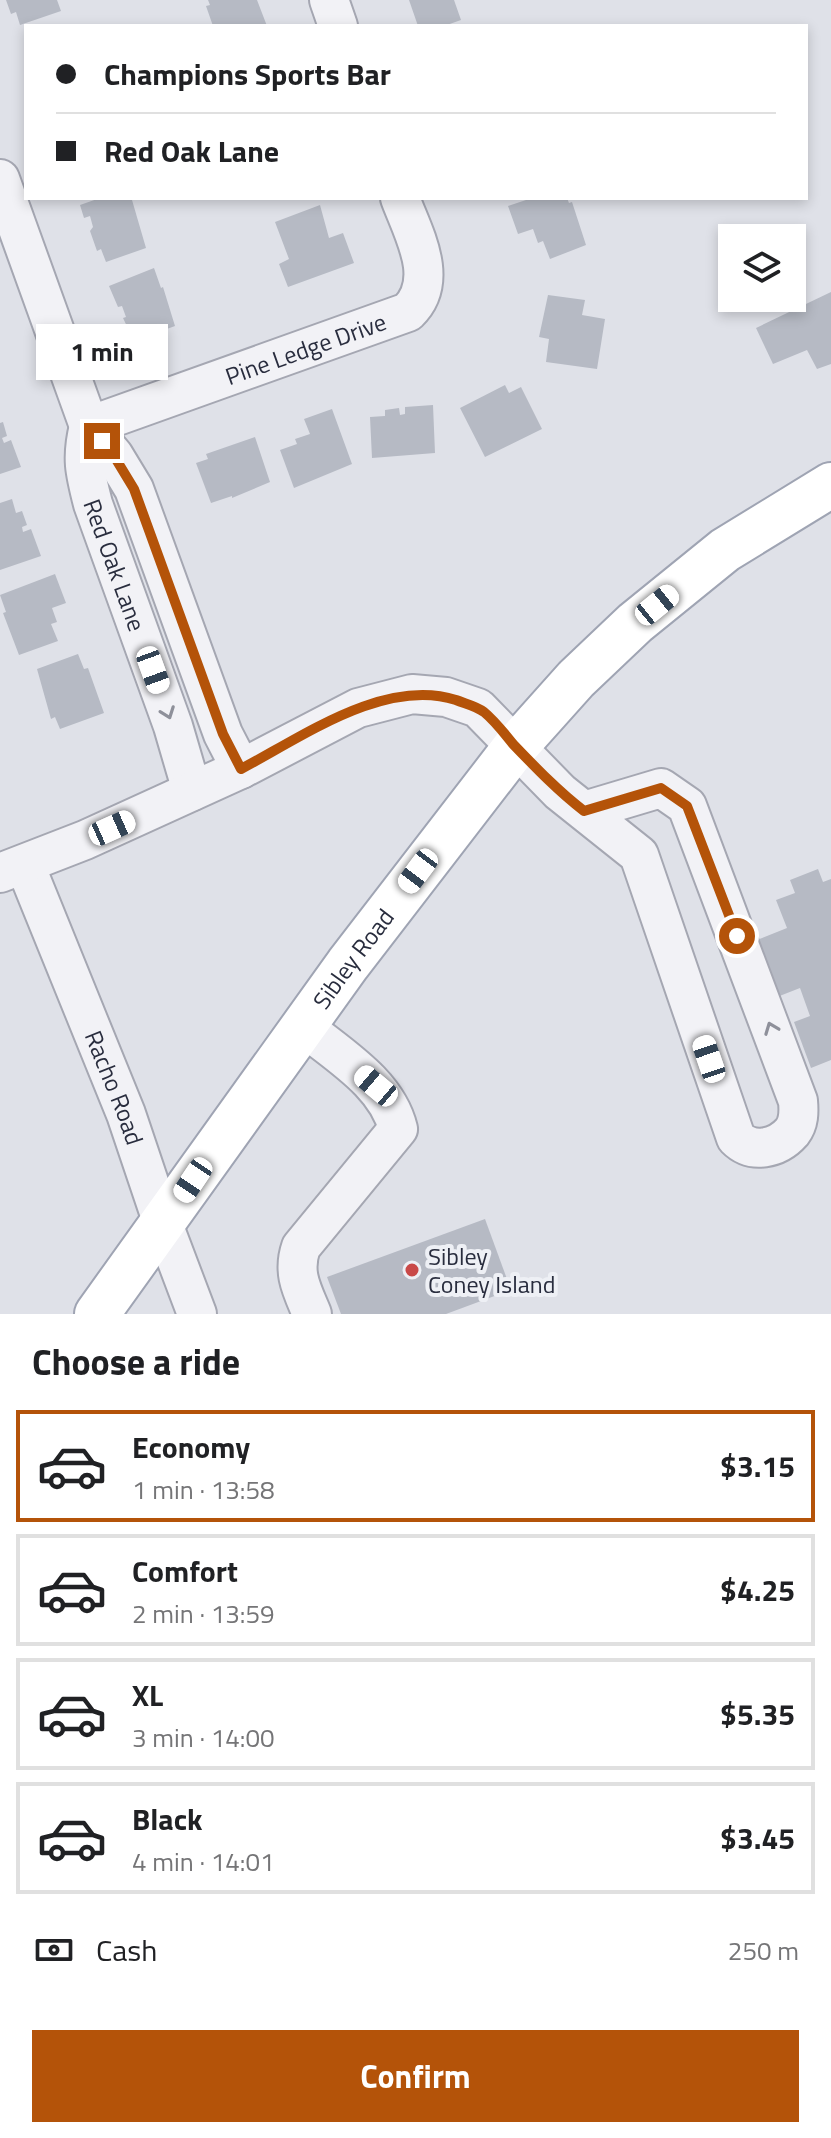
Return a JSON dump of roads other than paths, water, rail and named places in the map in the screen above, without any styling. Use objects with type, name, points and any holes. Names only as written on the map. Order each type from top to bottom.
[{"type":"main road","name":"Sibley Road","points":[[97,1314],[303,1026],[516,746],[576,679],[635,623],[725,550],[831,485]]},
{"type":"street","points":[[329,0],[337,24]]},
{"type":"street","name":"Red Oak Lane","points":[[0,179],[89,426],[114,456],[134,489],[223,734],[241,769]]},
{"type":"street","name":"Pine Ledge Drive","points":[[89,426],[408,312],[421,295],[424,271],[401,200]]},
{"type":"street","name":"Red Oak Lane","points":[[89,426],[83,451],[84,470],[93,504],[173,726],[192,791]]},
{"type":"street","points":[[12,869],[241,769],[358,708],[412,694],[446,697],[478,708],[560,792],[639,855],[736,1138],[743,1145],[760,1150],[774,1145],[792,1132],[799,1117],[798,1101],[687,806],[661,788],[584,811]]},
{"type":"street","name":"Racho Road","points":[[12,869],[126,1114],[197,1314]]},
{"type":"street","points":[[303,1026],[376,1086],[395,1114],[398,1129],[301,1247],[296,1263],[297,1279],[312,1314]]},
{"type":"place","name":"Sibley Coney Island","points":[[412,1270]]}]
